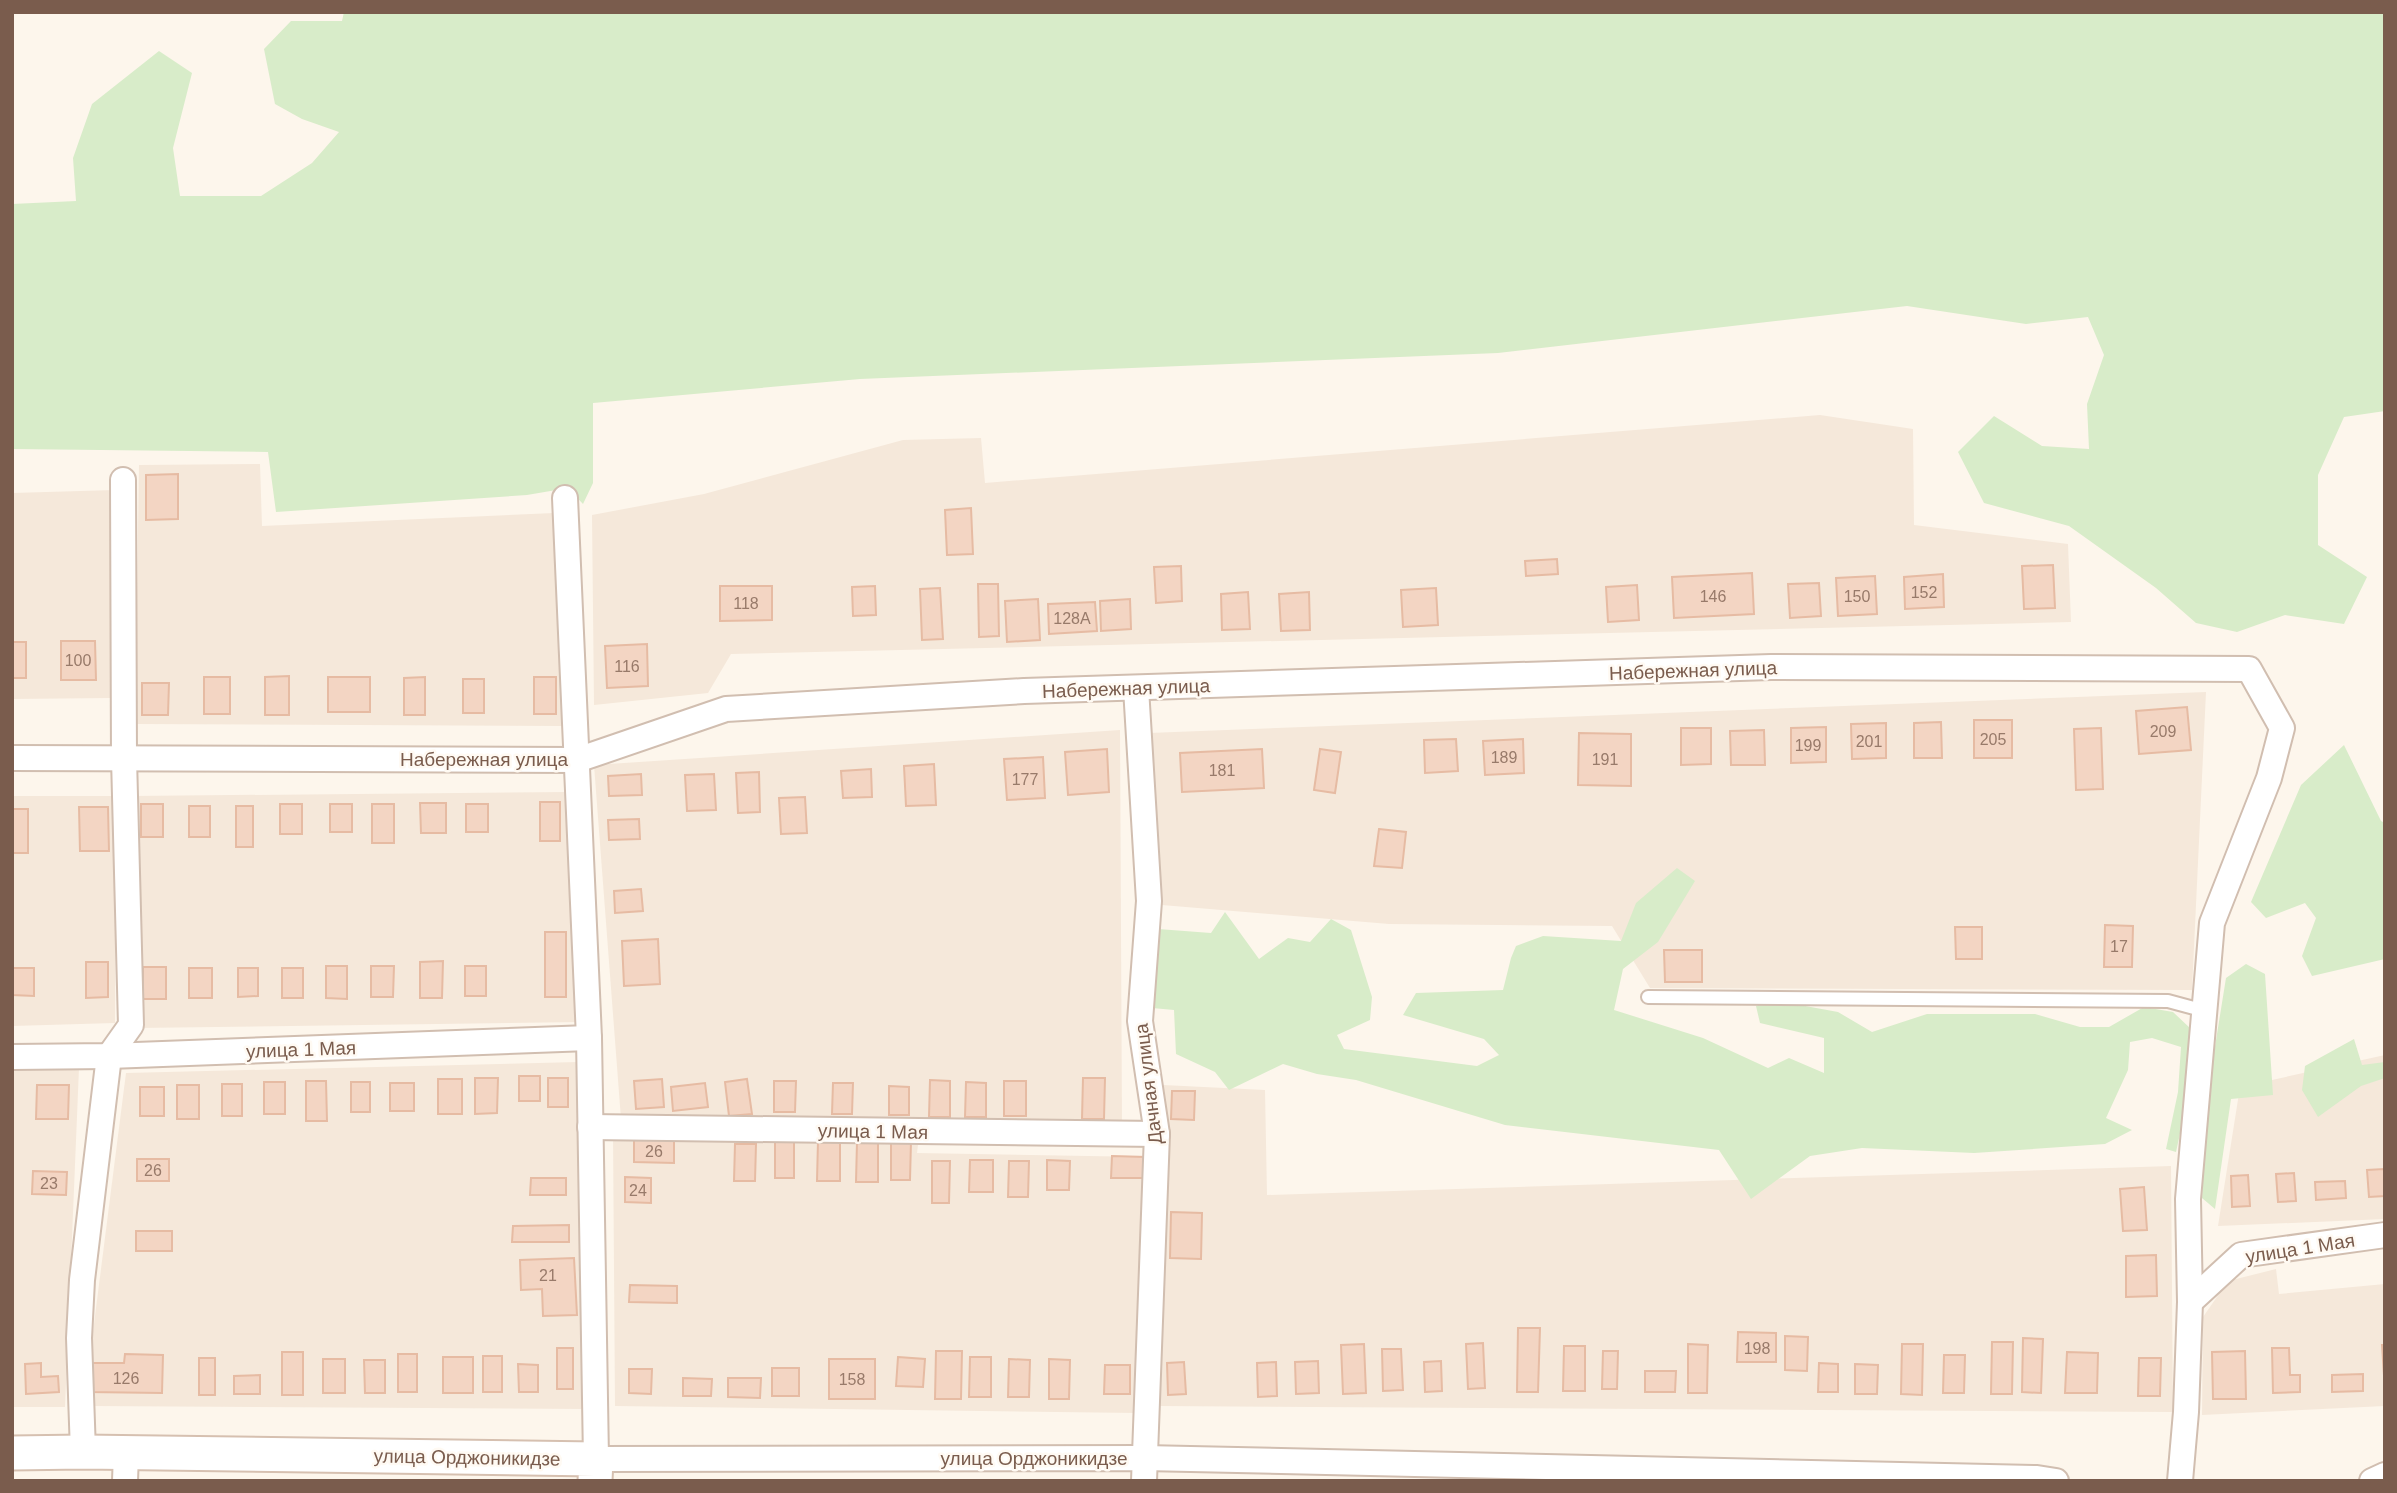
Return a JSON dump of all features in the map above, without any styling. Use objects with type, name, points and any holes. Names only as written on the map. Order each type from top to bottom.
[{"type":"main road","name":"улица Орджоникидзе","points":[[12,1453],[83,1452],[125,1467],[596,1470]]},
{"type":"street","points":[[83,1452],[79,1326],[82,1280],[108,1056],[131,1025],[124,758],[123,480]]},
{"type":"street","points":[[565,498],[589,1038],[596,1470]]},
{"type":"street","name":"Набережная улица","points":[[12,758],[577,760],[726,709],[1024,691],[1771,667],[2249,668],[2282,728],[2269,778],[2212,923],[2205,1011]]},
{"type":"street","name":"Дачная улица","points":[[1136,688],[1149,901],[1140,1021],[1157,1134],[1144,1469]]},
{"type":"street","points":[[2180,1481],[2186,1412],[2190,1302],[2188,1199],[2205,1011]]},
{"type":"street","name":"улица 1 Мая","points":[[12,1057],[108,1056],[589,1038]]},
{"type":"street","name":"улица 1 Мая","points":[[590,1127],[1157,1134]]},
{"type":"street","name":"улица 1 Мая","points":[[2190,1302],[2241,1255],[2385,1236]]},
{"type":"street","name":"улица Орджоникидзе","points":[[596,1470],[1144,1469],[1879,1473],[2037,1478],[2056,1481]]},
{"type":"street","points":[[2372,1481],[2385,1475]]},
{"type":"lane","points":[[1648,997],[2168,1001],[2205,1011]]},
{"type":"shaded area","points":[[1820,415],[1913,429],[1914,525],[2068,544],[2071,622],[731,654],[708,693],[594,705],[592,515],[704,494],[903,440],[981,438],[985,483]]},
{"type":"shaded area","points":[[260,464],[262,526],[554,513],[564,726],[135,724],[139,465]]},
{"type":"shaded area","points":[[115,490],[111,698],[12,699],[12,493]]},
{"type":"shaded area","points":[[2206,692],[2192,990],[1650,988],[1612,926],[1389,924],[1162,905],[1149,733]]},
{"type":"shaded area","points":[[1120,730],[1122,1126],[621,1119],[594,765]]},
{"type":"shaded area","points":[[569,792],[581,1022],[137,1028],[132,796]]},
{"type":"shaded area","points":[[12,796],[116,796],[115,1023],[12,1026]]},
{"type":"shaded area","points":[[2385,1055],[2385,1219],[2218,1226],[2240,1087]]},
{"type":"shaded area","points":[[578,1062],[585,1409],[90,1406],[89,1363],[126,1073]]},
{"type":"shaded area","points":[[79,1068],[65,1407],[12,1407],[12,1069]]},
{"type":"shaded area","points":[[1163,1085],[1265,1090],[1267,1195],[2171,1166],[2173,1412],[1159,1406]]},
{"type":"shaded area","points":[[613,1132],[919,1137],[917,1153],[1146,1157],[1137,1413],[615,1406]]},
{"type":"shaded area","points":[[2276,1269],[2279,1294],[2385,1284],[2385,1406],[2202,1415],[2203,1317],[2228,1281]]},
{"type":"green space","points":[[344,12],[2385,12],[2385,411],[2344,417],[2318,475],[2318,545],[2367,577],[2344,624],[2285,615],[2237,632],[2196,623],[2156,588],[2069,526],[1984,503],[1958,452],[1994,416],[2042,446],[2089,449],[2087,404],[2104,355],[2088,317],[2026,324],[1907,306],[1498,353],[860,379],[593,403],[593,483],[583,504],[568,488],[527,495],[276,512],[268,452],[12,449],[12,204],[76,201],[73,158],[92,104],[159,51],[192,73],[173,148],[180,196],[261,196],[312,163],[339,132],[302,119],[275,104],[264,49],[291,21],[342,21]]},
{"type":"green space","points":[[2344,745],[2381,821],[2385,823],[2385,959],[2312,976],[2302,956],[2316,918],[2305,903],[2266,918],[2251,902],[2301,785]]},
{"type":"green space","points":[[1677,868],[1695,881],[1658,942],[1623,969],[1614,1010],[1703,1038],[1768,1068],[1789,1058],[1824,1073],[1824,1038],[1760,1023],[1756,1006],[1773,1000],[1838,1012],[1872,1032],[1927,1014],[2035,1014],[2080,1027],[2109,1027],[2144,1007],[2173,1012],[2191,1029],[2194,1069],[2176,1152],[2166,1149],[2178,1092],[2181,1047],[2152,1038],[2130,1042],[2128,1070],[2106,1118],[2132,1130],[2105,1144],[1974,1153],[1862,1148],[1810,1156],[1751,1199],[1719,1150],[1505,1125],[1356,1080],[1317,1074],[1283,1064],[1229,1090],[1215,1072],[1176,1054],[1174,1010],[1152,1008],[1158,929],[1211,933],[1225,912],[1259,959],[1288,938],[1310,942],[1331,919],[1351,930],[1372,997],[1370,1020],[1337,1035],[1344,1049],[1477,1066],[1499,1055],[1484,1039],[1403,1015],[1416,993],[1503,990],[1516,946],[1543,936],[1621,941],[1636,903]]},
{"type":"green space","points":[[2246,964],[2265,974],[2273,1095],[2231,1099],[2215,1209],[2202,1198],[2208,1090],[2226,978]]},
{"type":"green space","points":[[2354,1039],[2362,1065],[2385,1062],[2385,1078],[2361,1086],[2318,1117],[2302,1090],[2305,1066]]},
{"type":"building","points":[[178,474],[178,519],[146,520],[146,475]]},
{"type":"building","points":[[971,508],[973,554],[947,555],[945,510]]},
{"type":"building","points":[[1557,559],[1558,574],[1526,576],[1525,561]]},
{"type":"building","points":[[2053,565],[2055,608],[2024,609],[2022,566]]},
{"type":"building","points":[[1181,566],[1182,601],[1156,603],[1154,567]]},
{"type":"building","points":[[1752,573],[1754,614],[1674,618],[1672,577]]},
{"type":"building","points":[[1943,574],[1944,607],[1905,609],[1904,577]]},
{"type":"building","points":[[1875,576],[1877,614],[1838,616],[1836,578]]},
{"type":"building","points":[[1819,583],[1821,616],[1790,618],[1788,584]]},
{"type":"building","points":[[978,584],[998,584],[999,636],[979,637]]},
{"type":"building","points":[[1637,585],[1639,620],[1608,622],[1606,587]]},
{"type":"building","points":[[720,586],[772,586],[772,620],[720,621]]},
{"type":"building","points":[[875,586],[876,615],[853,616],[852,587]]},
{"type":"building","points":[[940,588],[943,639],[922,640],[920,589]]},
{"type":"building","points":[[1436,588],[1438,625],[1403,627],[1401,590]]},
{"type":"building","points":[[1248,592],[1250,629],[1222,630],[1221,594]]},
{"type":"building","points":[[1309,592],[1310,630],[1281,631],[1279,594]]},
{"type":"building","points":[[1038,599],[1040,640],[1007,642],[1005,601]]},
{"type":"building","points":[[1130,599],[1131,629],[1101,631],[1100,601]]},
{"type":"building","points":[[1095,602],[1097,631],[1049,634],[1048,604]]},
{"type":"building","points":[[61,641],[95,641],[96,680],[61,680]]},
{"type":"building","points":[[12,642],[26,642],[26,678],[12,678]]},
{"type":"building","points":[[647,644],[648,686],[607,688],[605,646]]},
{"type":"building","points":[[289,676],[289,715],[265,715],[265,677]]},
{"type":"building","points":[[204,677],[230,677],[230,714],[204,714]]},
{"type":"building","points":[[328,677],[370,677],[370,712],[328,712]]},
{"type":"building","points":[[425,677],[425,715],[404,715],[404,678]]},
{"type":"building","points":[[534,677],[556,677],[556,714],[534,714]]},
{"type":"building","points":[[463,679],[484,679],[484,713],[463,713]]},
{"type":"building","points":[[142,683],[169,683],[168,715],[142,715]]},
{"type":"building","points":[[2187,707],[2191,750],[2139,754],[2136,711]]},
{"type":"building","points":[[1974,720],[2012,720],[2012,758],[1974,758]]},
{"type":"building","points":[[1941,722],[1942,758],[1914,758],[1914,723]]},
{"type":"building","points":[[1886,723],[1886,758],[1852,759],[1851,724]]},
{"type":"building","points":[[1826,727],[1826,762],[1791,763],[1791,728]]},
{"type":"building","points":[[1681,728],[1711,728],[1711,764],[1681,765]]},
{"type":"building","points":[[2101,728],[2103,789],[2076,790],[2074,729]]},
{"type":"building","points":[[1764,730],[1765,765],[1731,765],[1730,731]]},
{"type":"building","points":[[1579,733],[1631,734],[1631,786],[1578,785]]},
{"type":"building","points":[[1456,739],[1458,771],[1425,773],[1424,740]]},
{"type":"building","points":[[1523,739],[1524,773],[1485,775],[1483,741]]},
{"type":"building","points":[[1107,749],[1109,792],[1068,795],[1065,752]]},
{"type":"building","points":[[1262,749],[1264,788],[1182,792],[1180,753]]},
{"type":"building","points":[[1320,749],[1341,752],[1335,793],[1314,790]]},
{"type":"building","points":[[1043,757],[1045,798],[1007,800],[1004,759]]},
{"type":"building","points":[[934,764],[936,805],[906,806],[904,766]]},
{"type":"building","points":[[871,769],[872,797],[843,798],[841,771]]},
{"type":"building","points":[[759,772],[760,812],[738,813],[736,773]]},
{"type":"building","points":[[641,774],[642,795],[609,796],[608,776]]},
{"type":"building","points":[[714,774],[716,810],[687,811],[685,775]]},
{"type":"building","points":[[805,797],[807,833],[781,834],[779,798]]},
{"type":"building","points":[[540,802],[560,802],[560,841],[540,841]]},
{"type":"building","points":[[420,803],[446,803],[446,833],[421,833]]},
{"type":"building","points":[[141,804],[163,804],[163,837],[141,837]]},
{"type":"building","points":[[280,804],[302,804],[302,834],[280,834]]},
{"type":"building","points":[[330,804],[352,804],[352,832],[330,832]]},
{"type":"building","points":[[372,804],[394,804],[394,843],[372,843]]},
{"type":"building","points":[[466,804],[488,804],[488,832],[466,832]]},
{"type":"building","points":[[189,806],[210,806],[210,837],[189,837]]},
{"type":"building","points":[[236,806],[253,806],[253,847],[236,847]]},
{"type":"building","points":[[79,807],[108,807],[109,851],[80,851]]},
{"type":"building","points":[[12,809],[28,809],[28,853],[12,853]]},
{"type":"building","points":[[639,819],[640,839],[609,840],[608,820]]},
{"type":"building","points":[[1379,829],[1406,832],[1402,868],[1374,866]]},
{"type":"building","points":[[641,889],[643,911],[615,913],[614,891]]},
{"type":"building","points":[[2105,925],[2133,926],[2132,967],[2104,967]]},
{"type":"building","points":[[1955,927],[1982,927],[1982,959],[1956,959]]},
{"type":"building","points":[[545,932],[566,932],[566,997],[545,997]]},
{"type":"building","points":[[658,939],[660,984],[624,986],[622,941]]},
{"type":"building","points":[[1664,950],[1702,950],[1702,982],[1665,982]]},
{"type":"building","points":[[443,961],[442,998],[420,998],[420,962]]},
{"type":"building","points":[[86,962],[108,962],[108,997],[86,998]]},
{"type":"building","points":[[326,966],[347,966],[347,999],[326,998]]},
{"type":"building","points":[[371,966],[394,966],[393,997],[371,997]]},
{"type":"building","points":[[465,966],[486,966],[486,996],[465,996]]},
{"type":"building","points":[[143,967],[166,967],[166,999],[143,999]]},
{"type":"building","points":[[13,968],[34,968],[34,996],[12,995]]},
{"type":"building","points":[[189,968],[212,968],[212,998],[189,998]]},
{"type":"building","points":[[238,968],[258,968],[258,996],[238,997]]},
{"type":"building","points":[[282,968],[303,968],[303,998],[282,998]]},
{"type":"building","points":[[519,1076],[540,1076],[540,1101],[519,1101]]},
{"type":"building","points":[[475,1078],[498,1078],[497,1113],[475,1114]]},
{"type":"building","points":[[548,1078],[568,1078],[568,1107],[548,1107]]},
{"type":"building","points":[[1083,1078],[1105,1078],[1104,1119],[1082,1119]]},
{"type":"building","points":[[438,1079],[462,1079],[462,1114],[438,1114]]},
{"type":"building","points":[[662,1079],[664,1107],[636,1109],[634,1081]]},
{"type":"building","points":[[747,1079],[752,1114],[729,1116],[725,1082]]},
{"type":"building","points":[[930,1080],[950,1081],[950,1117],[929,1117]]},
{"type":"building","points":[[306,1081],[326,1081],[327,1121],[306,1121]]},
{"type":"building","points":[[774,1081],[796,1081],[795,1112],[774,1112]]},
{"type":"building","points":[[1004,1081],[1026,1081],[1026,1116],[1004,1116]]},
{"type":"building","points":[[264,1082],[285,1082],[285,1114],[264,1114]]},
{"type":"building","points":[[351,1082],[370,1082],[370,1112],[351,1112]]},
{"type":"building","points":[[966,1082],[986,1083],[986,1117],[965,1117]]},
{"type":"building","points":[[390,1083],[414,1083],[414,1111],[390,1111]]},
{"type":"building","points":[[705,1083],[708,1107],[673,1111],[671,1087]]},
{"type":"building","points":[[833,1083],[853,1083],[852,1114],[832,1114]]},
{"type":"building","points":[[222,1084],[242,1084],[242,1116],[222,1116]]},
{"type":"building","points":[[37,1085],[69,1085],[68,1119],[36,1119]]},
{"type":"building","points":[[177,1085],[199,1085],[199,1119],[177,1119]]},
{"type":"building","points":[[889,1086],[909,1087],[909,1115],[889,1115]]},
{"type":"building","points":[[140,1087],[164,1087],[164,1116],[140,1116]]},
{"type":"building","points":[[1172,1091],[1195,1091],[1194,1120],[1171,1119]]},
{"type":"building","points":[[634,1139],[674,1139],[674,1163],[634,1162]]},
{"type":"building","points":[[818,1141],[840,1142],[840,1181],[817,1181]]},
{"type":"building","points":[[891,1141],[911,1141],[910,1180],[891,1180]]},
{"type":"building","points":[[775,1142],[794,1142],[794,1178],[775,1178]]},
{"type":"building","points":[[857,1142],[878,1142],[878,1182],[856,1182]]},
{"type":"building","points":[[735,1144],[756,1144],[755,1181],[734,1181]]},
{"type":"building","points":[[1112,1156],[1146,1157],[1146,1178],[1111,1178]]},
{"type":"building","points":[[137,1159],[169,1159],[169,1181],[137,1181]]},
{"type":"building","points":[[970,1160],[993,1160],[993,1192],[969,1192]]},
{"type":"building","points":[[1047,1160],[1070,1161],[1069,1190],[1047,1190]]},
{"type":"building","points":[[932,1161],[950,1161],[949,1203],[932,1203]]},
{"type":"building","points":[[1009,1161],[1029,1161],[1028,1197],[1008,1197]]},
{"type":"building","points":[[2384,1169],[2385,1196],[2369,1197],[2367,1170]]},
{"type":"building","points":[[33,1171],[67,1172],[66,1195],[32,1194]]},
{"type":"building","points":[[2294,1173],[2296,1201],[2278,1202],[2276,1174]]},
{"type":"building","points":[[2248,1175],[2250,1206],[2232,1207],[2231,1176]]},
{"type":"building","points":[[625,1177],[651,1178],[651,1203],[625,1202]]},
{"type":"building","points":[[531,1178],[566,1178],[566,1195],[530,1195]]},
{"type":"building","points":[[2345,1181],[2346,1198],[2316,1200],[2315,1182]]},
{"type":"building","points":[[2144,1187],[2147,1230],[2123,1231],[2120,1189]]},
{"type":"building","points":[[1171,1212],[1202,1213],[1201,1259],[1170,1258]]},
{"type":"building","points":[[569,1225],[569,1242],[512,1242],[513,1226]]},
{"type":"building","points":[[136,1231],[172,1231],[172,1251],[136,1251]]},
{"type":"building","points":[[2156,1255],[2157,1296],[2126,1297],[2126,1256]]},
{"type":"building","points":[[574,1258],[577,1315],[543,1316],[542,1289],[521,1290],[520,1260]]},
{"type":"building","points":[[630,1285],[677,1286],[677,1303],[629,1302]]},
{"type":"building","points":[[1518,1328],[1540,1328],[1538,1392],[1517,1392]]},
{"type":"building","points":[[1738,1332],[1776,1333],[1776,1362],[1737,1362]]},
{"type":"building","points":[[1785,1336],[1808,1337],[1807,1371],[1785,1370]]},
{"type":"building","points":[[2023,1338],[2043,1339],[2041,1393],[2022,1392]]},
{"type":"building","points":[[1992,1342],[2013,1342],[2012,1394],[1991,1394]]},
{"type":"building","points":[[1483,1343],[1485,1388],[1468,1389],[1466,1344]]},
{"type":"building","points":[[1364,1344],[1366,1393],[1343,1394],[1341,1345]]},
{"type":"building","points":[[1688,1344],[1708,1345],[1707,1393],[1688,1393]]},
{"type":"building","points":[[1902,1344],[1923,1344],[1922,1395],[1901,1394]]},
{"type":"building","points":[[2382,1345],[2385,1345],[2385,1391]]},
{"type":"building","points":[[1564,1346],[1585,1346],[1585,1391],[1563,1391]]},
{"type":"building","points":[[557,1348],[573,1348],[573,1389],[557,1389]]},
{"type":"building","points":[[2272,1348],[2289,1348],[2290,1375],[2300,1375],[2300,1392],[2273,1393]]},
{"type":"building","points":[[1382,1349],[1401,1349],[1403,1390],[1383,1391]]},
{"type":"building","points":[[936,1351],[962,1351],[961,1399],[935,1399]]},
{"type":"building","points":[[1603,1351],[1618,1351],[1617,1389],[1602,1389]]},
{"type":"building","points":[[2245,1351],[2246,1399],[2213,1399],[2212,1352]]},
{"type":"building","points":[[282,1352],[303,1352],[303,1395],[282,1395]]},
{"type":"building","points":[[2067,1352],[2098,1353],[2097,1393],[2065,1393]]},
{"type":"building","points":[[125,1354],[163,1355],[162,1393],[88,1392],[89,1363],[124,1363]]},
{"type":"building","points":[[398,1354],[417,1354],[417,1392],[398,1392]]},
{"type":"building","points":[[1944,1355],[1965,1355],[1964,1393],[1943,1393]]},
{"type":"building","points":[[483,1356],[502,1356],[502,1392],[483,1392]]},
{"type":"building","points":[[443,1357],[473,1357],[473,1393],[443,1393]]},
{"type":"building","points":[[898,1357],[925,1359],[923,1387],[896,1386]]},
{"type":"building","points":[[970,1357],[991,1357],[991,1397],[969,1397]]},
{"type":"building","points":[[199,1358],[215,1358],[215,1395],[199,1395]]},
{"type":"building","points":[[2139,1358],[2161,1358],[2160,1396],[2138,1396]]},
{"type":"building","points":[[323,1359],[345,1359],[345,1393],[323,1393]]},
{"type":"building","points":[[829,1359],[875,1359],[875,1399],[829,1399]]},
{"type":"building","points":[[1009,1359],[1030,1360],[1029,1397],[1008,1397]]},
{"type":"building","points":[[1049,1359],[1070,1360],[1069,1399],[1049,1399]]},
{"type":"building","points":[[364,1360],[385,1360],[385,1393],[365,1393]]},
{"type":"building","points":[[1318,1361],[1319,1393],[1296,1394],[1295,1362]]},
{"type":"building","points":[[1441,1361],[1442,1391],[1425,1392],[1424,1362]]},
{"type":"building","points":[[1184,1362],[1186,1394],[1168,1395],[1167,1363]]},
{"type":"building","points":[[1276,1362],[1277,1396],[1258,1397],[1257,1363]]},
{"type":"building","points":[[41,1363],[41,1377],[58,1376],[59,1392],[26,1394],[25,1364]]},
{"type":"building","points":[[1819,1363],[1838,1364],[1838,1392],[1818,1392]]},
{"type":"building","points":[[518,1364],[538,1365],[538,1392],[519,1392]]},
{"type":"building","points":[[1855,1364],[1878,1365],[1877,1394],[1855,1394]]},
{"type":"building","points":[[1105,1365],[1130,1365],[1130,1394],[1104,1394]]},
{"type":"building","points":[[772,1368],[799,1368],[799,1396],[772,1396]]},
{"type":"building","points":[[629,1369],[652,1369],[651,1394],[629,1393]]},
{"type":"building","points":[[1645,1371],[1676,1371],[1675,1392],[1645,1392]]},
{"type":"building","points":[[2363,1374],[2363,1391],[2332,1392],[2332,1375]]},
{"type":"building","points":[[260,1375],[260,1394],[234,1394],[234,1376]]},
{"type":"building","points":[[683,1378],[712,1379],[711,1396],[683,1396]]},
{"type":"building","points":[[728,1378],[761,1378],[760,1398],[728,1397]]}]
